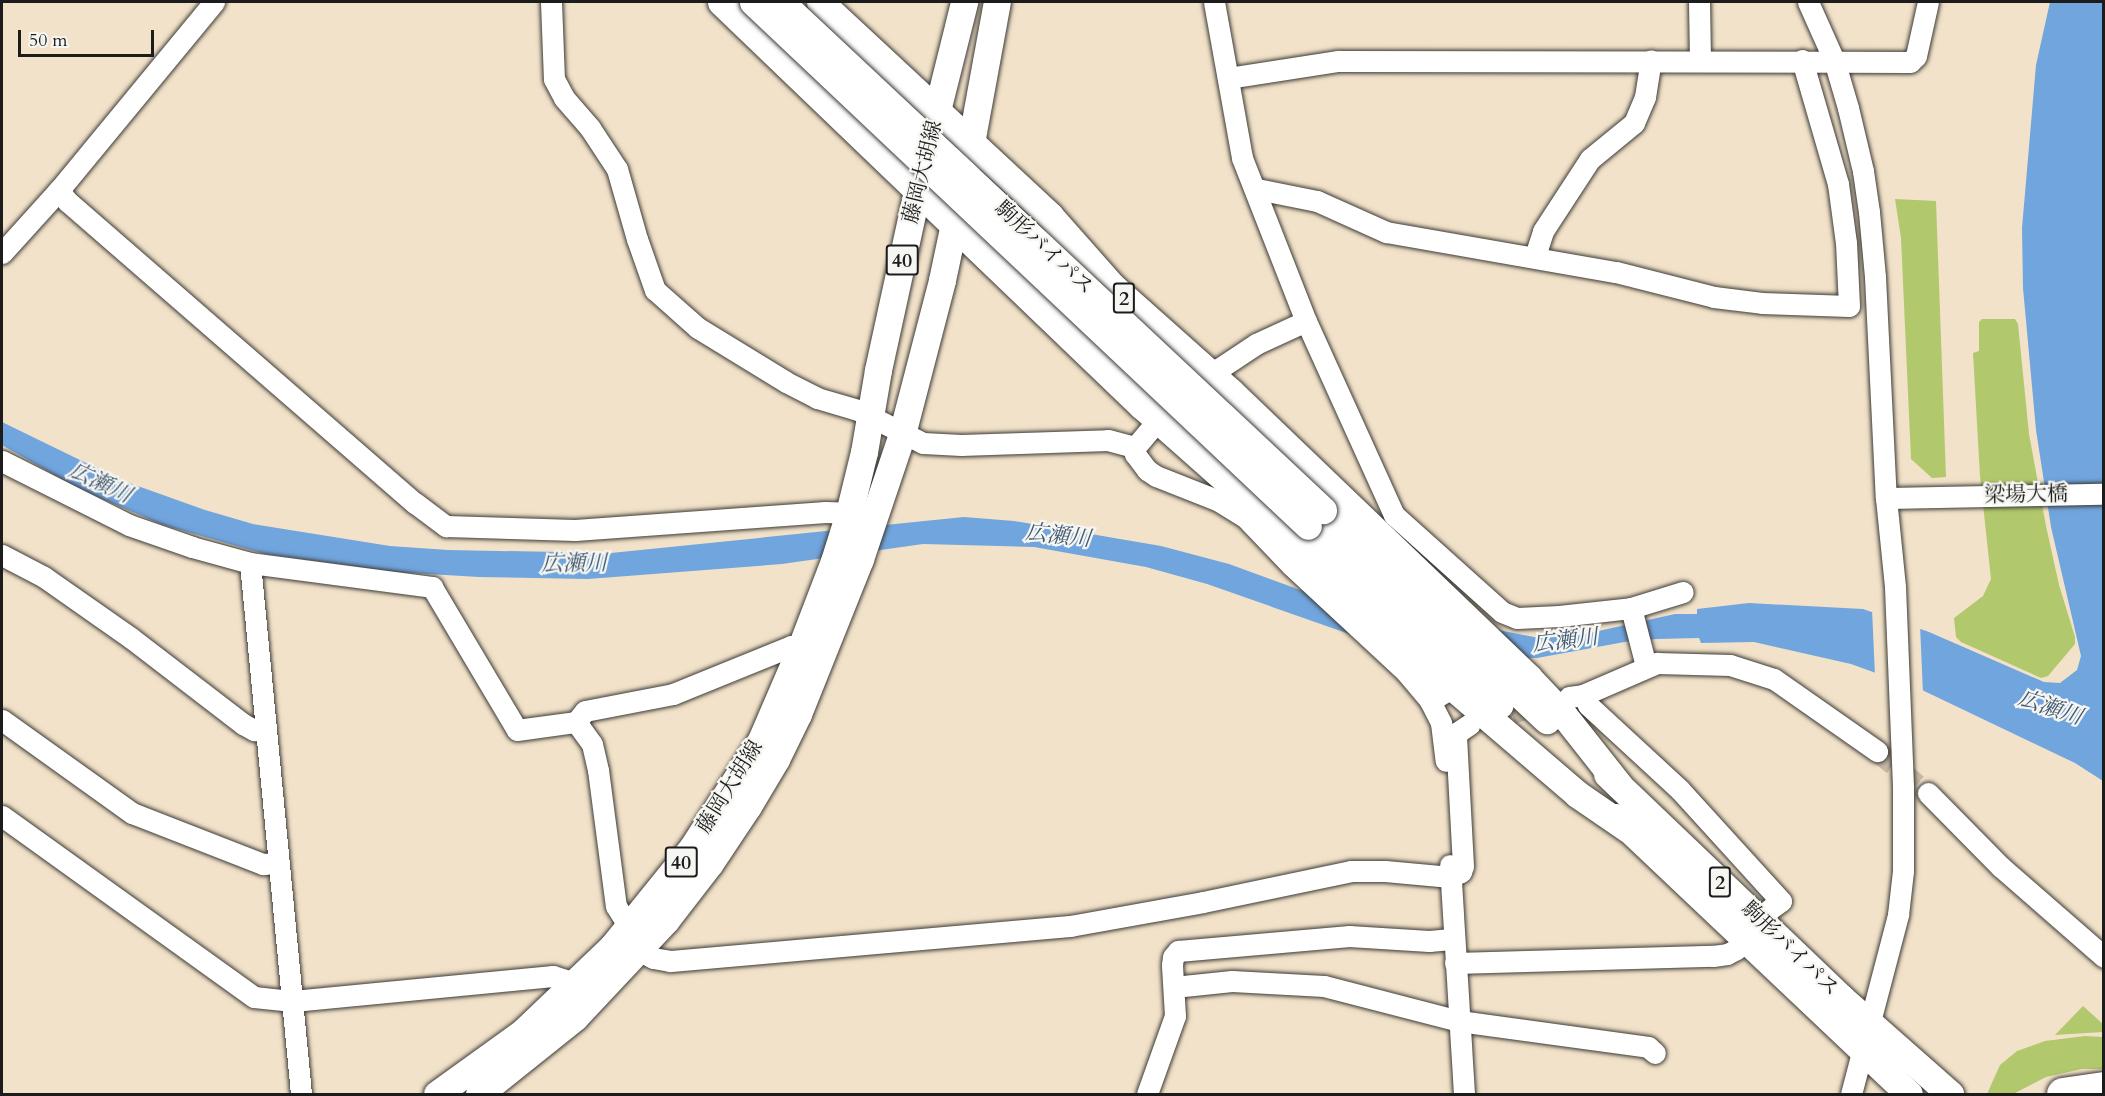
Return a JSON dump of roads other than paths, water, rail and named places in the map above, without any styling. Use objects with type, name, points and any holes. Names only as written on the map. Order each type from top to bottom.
[{"type":"highway","points":[[2063,1095],[2103,1088]]},
{"type":"main road","name":"2","points":[[722,2],[953,226],[1158,420],[1322,566],[1446,684]]},
{"type":"main road","name":"駒形バイパス","points":[[753,2],[1315,518],[1422,592],[1500,679],[1619,785],[1871,1024],[1950,1095]]},
{"type":"main road","name":"駒形バイパス","points":[[781,2],[1315,518],[1378,590],[1446,684],[1628,830],[1909,1095]]},
{"type":"main road","name":"2","points":[[820,2],[1050,216],[1112,286],[1212,376],[1422,592],[1528,677],[1563,714],[1619,785]]},
{"type":"main road","points":[[957,28],[958,2]]},
{"type":"main road","name":"藤岡大胡線","points":[[856,517],[870,415],[917,191],[964,2]]},
{"type":"main road","name":"藤岡大胡線","points":[[856,517],[902,434],[942,280],[971,143],[997,2]]},
{"type":"main road","points":[[942,280],[956,270],[965,267],[979,266],[1001,271]]},
{"type":"main road","name":"40","points":[[847,560],[856,517]]},
{"type":"main road","name":"藤岡大胡線","points":[[479,1095],[575,1017],[634,939],[729,794],[761,740],[801,647],[847,560]]},
{"type":"main road","name":"藤岡大胡線","points":[[437,1095],[523,1032],[575,983],[634,939],[710,863],[776,759],[824,653],[847,560]]},
{"type":"street","points":[[2,253],[59,190],[214,2]]},
{"type":"street","points":[[551,2],[554,79],[564,98],[590,128],[617,169],[637,238],[656,290],[698,328],[786,382],[817,398],[870,415],[915,441],[934,445],[1108,440],[1135,447]]},
{"type":"street","points":[[1214,2],[1242,158],[1257,189],[1306,321],[1394,515],[1502,612],[1517,618],[1632,611],[1683,591]]},
{"type":"street","points":[[1699,2],[1700,61]]},
{"type":"street","points":[[1808,2],[1834,60],[1863,171],[1875,277],[1886,498],[1895,587],[1904,832],[1899,904],[1871,1024],[1851,1095]]},
{"type":"street","points":[[1228,78],[1338,61],[1834,60],[1910,62],[1916,56],[1928,2]]},
{"type":"street","points":[[1535,256],[1543,231],[1590,159],[1634,123],[1645,97],[1651,60]]},
{"type":"street","points":[[1257,189],[1317,201],[1386,232],[1535,256],[1616,272],[1714,297],[1762,303],[1849,306],[1846,243],[1838,184],[1802,60]]},
{"type":"street","points":[[59,190],[68,201],[414,503],[446,526],[575,530],[825,512],[856,517]]},
{"type":"street","points":[[1135,447],[1158,420],[1212,376],[1256,344],[1306,321]]},
{"type":"street","points":[[1135,447],[1139,462],[1156,477],[1234,508],[1291,565],[1406,672],[1446,684],[1441,723],[1446,757],[1450,877],[1464,1095]]},
{"type":"street","points":[[2,461],[129,525],[250,563],[432,587],[517,730],[576,722],[585,711],[673,694],[791,646],[801,647]]},
{"type":"street","name":"梁場大橋","points":[[1886,498],[2103,494]]},
{"type":"street","points":[[2,555],[44,577],[131,638],[243,724],[254,730],[264,728]]},
{"type":"street","points":[[250,563],[264,728],[301,1095]]},
{"type":"street","points":[[1632,611],[1645,661]]},
{"type":"street","points":[[1770,909],[1781,901],[1680,790],[1576,696],[1645,661],[1730,665],[1752,671],[1788,688],[1877,751]]},
{"type":"street","points":[[2,720],[132,813],[263,864],[279,863]]},
{"type":"street","points":[[576,722],[592,744],[598,770],[616,906],[634,939],[653,958],[670,961],[1071,926],[1203,902],[1351,871],[1385,871],[1450,877],[1461,872],[1463,866],[1456,738],[1458,732],[1470,724]]},
{"type":"street","points":[[1928,793],[2001,867],[2103,957]]},
{"type":"street","points":[[2,816],[254,997],[293,1001],[553,976],[575,983]]},
{"type":"street","points":[[1147,1095],[1175,1016],[1173,957],[1178,951],[1272,940],[1349,936],[1429,941],[1454,939]]},
{"type":"street","points":[[1455,963],[1713,956],[1727,954],[1737,949]]},
{"type":"street","points":[[1174,987],[1232,981],[1324,986],[1459,1022],[1648,1047],[1655,1053]]},
{"type":"water","name":"広瀬川","points":[[2050,2],[2103,2],[2103,781],[2075,763],[1920,689],[1851,664],[1754,642],[1701,643],[1699,638],[1657,639],[1630,641],[1537,658],[1495,657],[1352,635],[1207,584],[1146,567],[1034,547],[923,544],[782,564],[588,579],[479,577],[394,572],[265,554],[163,525],[79,489],[2,445],[2,422],[121,480],[205,510],[253,524],[390,546],[448,550],[611,553],[964,517],[1014,521],[1161,546],[1229,564],[1303,591],[1539,638],[1576,636],[1675,614],[1697,614],[1697,609],[1749,603],[1863,609],[1929,632],[2044,682],[2060,683],[2077,670],[2081,656],[2051,527],[2036,430],[2023,288],[2022,228],[2036,65]]},
{"type":"tunnel","points":[[1482,721],[1545,704]]},
{"type":"tunnel","points":[[1877,751],[1928,793]]}]
